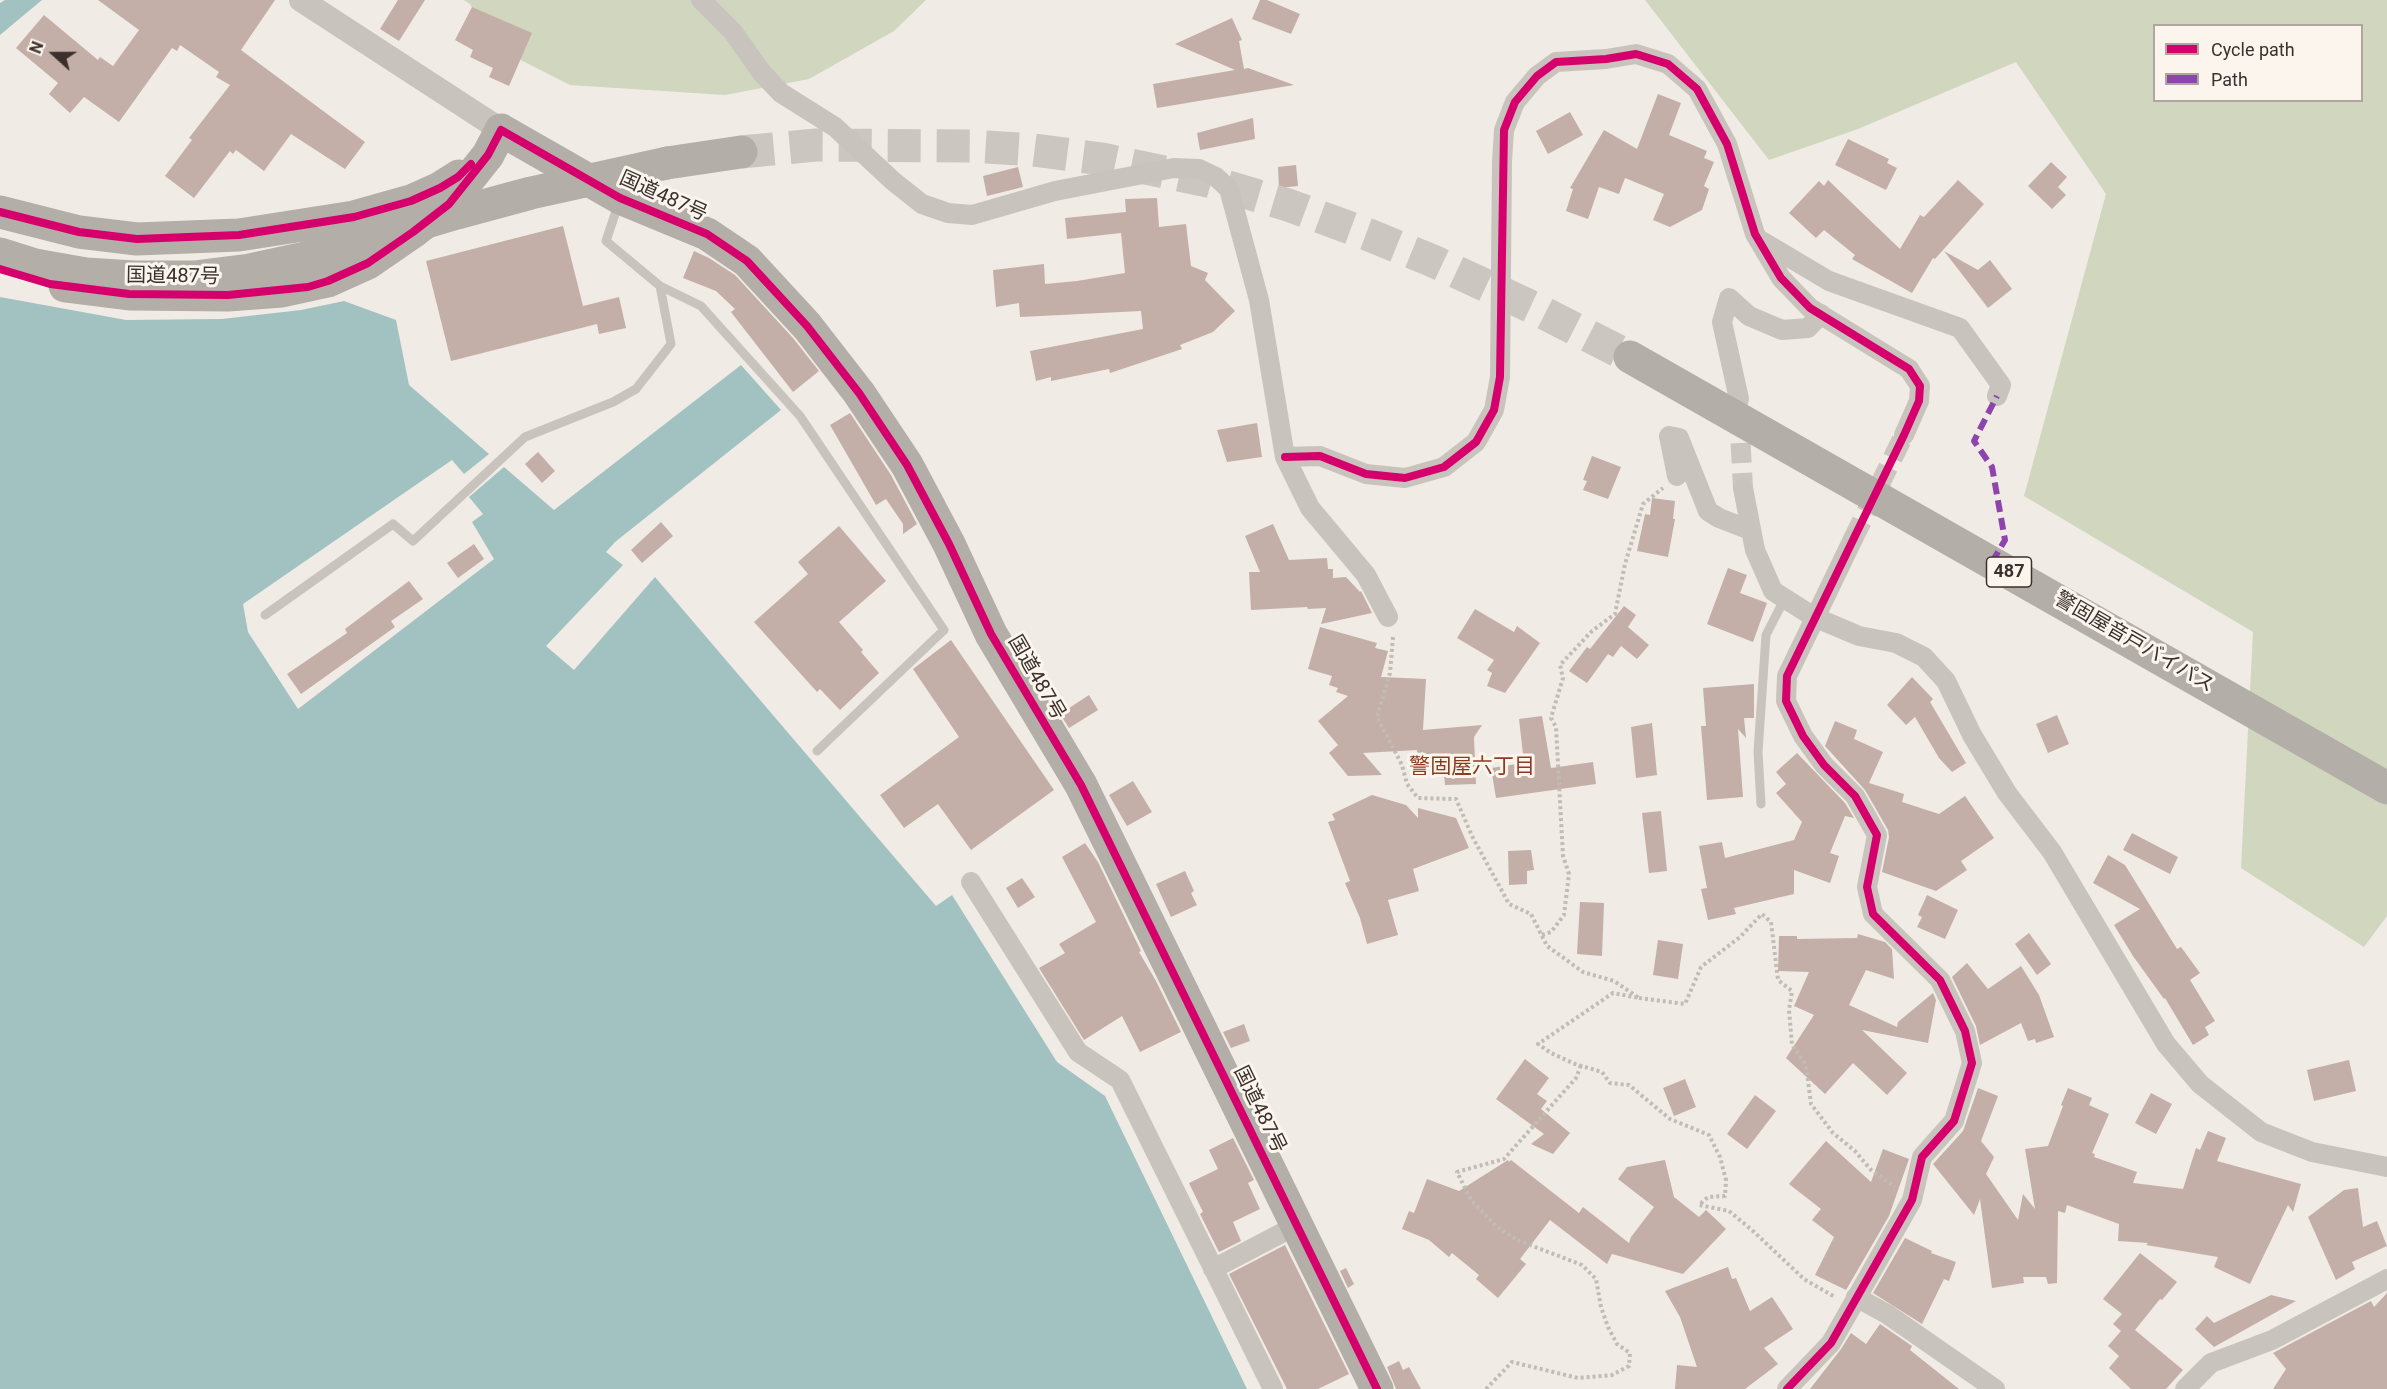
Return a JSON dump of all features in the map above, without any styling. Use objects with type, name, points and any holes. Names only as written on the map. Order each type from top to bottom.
[{"type":"highway","name":"国道487号","points":[[501,130],[620,198],[707,234],[747,261],[807,326],[859,393],[907,465],[949,544],[991,634],[1081,785],[1377,1389]]},
{"type":"highway","name":"国道487号","points":[[0,212],[80,232],[137,239],[239,235],[292,228],[354,217],[399,205],[440,188],[458,177],[474,162],[501,130]]},
{"type":"highway","name":"国道487号","points":[[0,269],[50,284],[129,294],[228,295],[308,287],[328,281],[368,263],[449,204],[488,155],[501,130]]},
{"type":"highway","points":[[0,254],[35,265],[86,274],[194,277],[250,270],[301,259],[531,193],[667,163],[741,152]]},
{"type":"highway","name":"警固屋音戸バイパス","points":[[1630,357],[2387,788]]},
{"type":"street","points":[[301,0],[501,130]]},
{"type":"street","points":[[701,0],[733,32],[762,73],[781,93],[835,127],[893,181],[922,204],[948,213],[972,215],[1055,191],[1174,168],[1199,169],[1215,177],[1229,189],[1259,300],[1285,457],[1310,508],[1366,575],[1388,617]]},
{"type":"street","points":[[1285,457],[1320,456],[1366,474],[1405,478],[1444,467],[1476,442],[1494,410],[1500,377],[1502,162],[1504,130],[1515,102],[1537,76],[1556,62],[1606,59],[1636,54],[1668,64],[1697,89],[1727,144],[1759,240],[1781,278],[1810,308],[1909,369],[1920,386],[1919,401],[1904,435]]},
{"type":"street","points":[[1759,240],[1829,281],[1960,328],[2001,385],[1997,396]]},
{"type":"street","points":[[1738,399],[1722,322],[1729,298],[1749,316],[1782,330],[1808,328],[1821,314]]},
{"type":"street","points":[[1677,476],[1669,436],[1679,438],[1708,511],[1719,519],[1750,530]]},
{"type":"street","points":[[1743,488],[1755,550],[1773,591],[1814,617],[1858,636],[1896,643],[1924,657],[1946,681],[1972,735],[2007,794],[2052,852],[2166,1044],[2200,1084],[2261,1132],[2312,1152],[2387,1167]]},
{"type":"street","points":[[1786,1389],[1831,1343],[1912,1200],[1922,1157],[1954,1121],[1972,1063],[1965,1031],[1940,980],[1873,914],[1867,887],[1876,835],[1855,796],[1824,765],[1803,736],[1786,701],[1787,676],[1853,538]]},
{"type":"street","points":[[971,882],[1077,1052],[1120,1080],[1273,1389]]},
{"type":"street","points":[[1213,1269],[1297,1225]]},
{"type":"street","points":[[2185,1389],[2211,1363],[2272,1340],[2387,1279]]},
{"type":"street","points":[[1854,1302],[1897,1321],[1995,1389]]},
{"type":"lane","points":[[620,198],[606,242],[660,286],[702,306],[800,416],[944,630],[817,751]]},
{"type":"lane","points":[[266,615],[393,524],[413,541],[525,437],[613,402],[636,389],[671,344],[660,286]]},
{"type":"lane","points":[[1761,804],[1758,752],[1766,635],[1785,598]]},
{"type":"path","points":[[1542,935],[1551,932],[1564,915],[1569,874],[1563,856],[1556,727],[1551,718],[1563,678],[1560,665],[1592,631],[1615,614],[1625,564],[1643,504],[1677,476]]},
{"type":"path","points":[[1388,617],[1393,633],[1390,673],[1377,717],[1401,765],[1407,784],[1418,798],[1456,799],[1472,836],[1509,904],[1531,914],[1547,946],[1583,972],[1614,981],[1639,998]]},
{"type":"path","points":[[1854,1302],[1804,1279],[1729,1211],[1699,1205],[1708,1197],[1725,1197],[1726,1180],[1720,1157],[1710,1135],[1670,1119],[1629,1085],[1610,1083],[1602,1072],[1551,1053],[1538,1044],[1612,993],[1685,1004],[1701,967],[1740,937],[1762,915],[1771,922],[1778,980],[1792,991],[1789,1010],[1792,1045],[1806,1065],[1811,1104],[1833,1133],[1855,1151],[1870,1170],[1912,1200]]},
{"type":"path","points":[[1486,1389],[1512,1362],[1578,1378],[1612,1375],[1629,1366],[1630,1353],[1617,1344],[1608,1327],[1601,1307],[1596,1279],[1582,1265],[1517,1240],[1496,1226],[1471,1200],[1458,1172],[1504,1159],[1576,1078],[1581,1065]]},
{"type":"green space","points":[[464,0],[926,0],[894,31],[809,79],[725,95],[570,85],[493,46],[470,4]]},
{"type":"green space","points":[[1645,0],[2387,0],[2387,916],[2364,947],[2241,868],[2253,632],[2024,496],[2106,194],[2016,62],[1858,129],[1769,160]]},
{"type":"water","points":[[5,0],[42,0],[0,35],[0,3]]},
{"type":"water","points":[[0,297],[126,320],[222,319],[301,310],[344,301],[396,320],[409,385],[489,454],[464,474],[452,460],[243,604],[248,632],[298,709],[494,559],[472,522],[483,514],[469,497],[504,467],[554,510],[741,365],[781,410],[615,542],[606,552],[623,565],[546,646],[574,670],[655,577],[936,906],[952,895],[1057,1062],[1105,1096],[1247,1389],[0,1389]]},
{"type":"building","points":[[98,0],[275,0],[241,50],[365,142],[345,169],[291,134],[264,171],[236,150],[233,154],[230,151],[194,198],[165,176],[192,140],[189,138],[230,85],[216,77],[219,72],[180,45],[177,51],[172,48],[119,122],[84,97],[70,113],[49,94],[58,83],[16,48],[44,15],[98,60],[100,57],[113,66],[139,30]]},
{"type":"building","points":[[398,0],[425,0],[399,41],[380,29]]},
{"type":"building","points":[[1260,0],[1267,0],[1300,14],[1291,34],[1252,19]]},
{"type":"building","points":[[472,7],[532,33],[509,86],[489,77],[493,68],[470,57],[473,50],[455,40]]},
{"type":"building","points":[[1232,18],[1242,40],[1239,41],[1244,69],[1248,68],[1294,85],[1157,108],[1153,84],[1235,70],[1175,44]]},
{"type":"building","points":[[1658,94],[1681,103],[1669,135],[1707,151],[1704,158],[1714,162],[1704,186],[1709,189],[1702,210],[1670,227],[1653,220],[1664,194],[1625,178],[1619,194],[1599,187],[1588,219],[1566,211],[1573,189],[1570,188],[1604,130],[1637,149]]},
{"type":"building","points":[[1570,112],[1583,135],[1548,154],[1536,131]]},
{"type":"building","points":[[1253,118],[1255,139],[1200,150],[1197,133]]},
{"type":"building","points":[[1848,139],[1889,159],[1887,163],[1897,168],[1886,190],[1835,165]]},
{"type":"building","points":[[2051,162],[2067,177],[2058,187],[2066,195],[2052,209],[2028,186]]},
{"type":"building","points":[[1296,165],[1298,186],[1279,188],[1278,167]]},
{"type":"building","points":[[1018,167],[1023,187],[987,196],[983,176]]},
{"type":"building","points":[[1828,180],[1900,249],[1920,215],[1924,217],[1958,180],[1984,204],[1935,259],[1933,258],[1912,293],[1852,259],[1855,255],[1824,230],[1816,238],[1789,213],[1819,181],[1824,186]]},
{"type":"building","points":[[1157,198],[1159,227],[1186,224],[1191,266],[1208,273],[1205,280],[1235,311],[1213,332],[1180,345],[1182,349],[1110,373],[1109,369],[1051,381],[1051,377],[1036,381],[1030,351],[1143,329],[1141,311],[1020,317],[1019,303],[996,307],[993,270],[1044,264],[1045,284],[1125,273],[1121,233],[1067,239],[1065,218],[1126,212],[1125,199]]},
{"type":"building","points":[[563,226],[583,306],[619,297],[626,328],[599,334],[597,324],[451,361],[426,261]]},
{"type":"building","points":[[694,251],[735,275],[793,338],[819,371],[793,392],[731,312],[735,309],[716,291],[683,278]]},
{"type":"building","points":[[1944,251],[1978,270],[1990,260],[2012,289],[1988,308]]},
{"type":"building","points":[[850,413],[891,475],[917,524],[903,534],[903,524],[886,499],[876,505],[830,425]]},
{"type":"building","points":[[1257,423],[1262,457],[1227,462],[1217,430]]},
{"type":"building","points":[[538,452],[555,471],[542,483],[525,464]]},
{"type":"building","points":[[1592,456],[1621,467],[1608,499],[1583,490],[1587,481],[1583,480]]},
{"type":"building","points":[[1652,498],[1675,501],[1673,519],[1675,519],[1668,557],[1637,551],[1645,514],[1650,515]]},
{"type":"building","points":[[661,522],[673,536],[642,563],[631,550]]},
{"type":"building","points":[[1273,524],[1289,560],[1327,558],[1328,569],[1333,569],[1333,578],[1346,577],[1361,591],[1372,613],[1321,624],[1326,608],[1251,610],[1249,572],[1260,572],[1245,536]]},
{"type":"building","points":[[839,526],[886,581],[839,622],[879,673],[840,710],[820,689],[817,692],[754,622],[808,574],[798,562]]},
{"type":"building","points":[[474,544],[484,559],[458,578],[447,563]]},
{"type":"building","points":[[1728,568],[1747,575],[1740,593],[1767,603],[1753,642],[1707,624]]},
{"type":"building","points":[[409,581],[423,599],[391,621],[395,627],[301,694],[287,674],[347,633],[345,629]]},
{"type":"building","points":[[1624,606],[1636,615],[1628,627],[1649,645],[1637,659],[1621,646],[1613,657],[1608,654],[1587,683],[1569,671],[1587,647],[1590,649]]},
{"type":"building","points":[[1475,609],[1514,632],[1517,626],[1540,643],[1505,693],[1487,686],[1492,673],[1487,670],[1494,660],[1457,638]]},
{"type":"building","points":[[1320,627],[1377,643],[1375,648],[1388,651],[1381,677],[1426,679],[1423,730],[1482,725],[1474,737],[1476,784],[1445,785],[1444,774],[1418,775],[1417,750],[1363,753],[1382,775],[1348,776],[1329,753],[1338,745],[1318,721],[1348,696],[1336,692],[1338,688],[1329,685],[1332,676],[1308,669]]},
{"type":"building","points":[[951,640],[1054,790],[971,850],[938,804],[904,828],[880,795],[959,737],[913,669]]},
{"type":"building","points":[[1912,677],[1933,699],[1930,702],[1966,763],[1952,772],[1939,758],[1915,717],[1906,725],[1887,705]]},
{"type":"building","points":[[1754,684],[1754,718],[1744,718],[1746,738],[1738,729],[1743,797],[1707,800],[1701,726],[1706,726],[1703,688]]},
{"type":"building","points":[[1089,695],[1098,710],[1069,728],[1060,714]]},
{"type":"building","points":[[2057,715],[2069,744],[2048,753],[2036,724]]},
{"type":"building","points":[[1542,716],[1551,768],[1593,762],[1596,784],[1496,798],[1491,768],[1524,763],[1519,719]]},
{"type":"building","points":[[1835,721],[1857,730],[1854,739],[1883,752],[1869,783],[1904,794],[1902,802],[1939,814],[1965,796],[1994,838],[1961,861],[1967,870],[1936,891],[1882,872],[1889,837],[1888,830],[1865,790],[1825,746]]},
{"type":"building","points":[[1652,723],[1657,775],[1636,778],[1631,727]]},
{"type":"building","points":[[1797,753],[1845,803],[1854,818],[1845,816],[1830,853],[1839,856],[1830,883],[1794,870],[1794,894],[1734,908],[1736,914],[1708,920],[1701,889],[1707,888],[1699,846],[1722,842],[1725,858],[1794,840],[1802,822],[1776,793],[1786,784],[1776,772]]},
{"type":"building","points":[[1133,781],[1152,812],[1127,826],[1109,795]]},
{"type":"building","points":[[1372,795],[1406,805],[1418,818],[1418,808],[1456,818],[1469,848],[1413,869],[1419,891],[1388,900],[1398,935],[1367,944],[1360,918],[1345,883],[1350,881],[1328,822],[1335,820],[1332,814]]},
{"type":"building","points":[[1661,811],[1667,871],[1649,873],[1642,813]]},
{"type":"building","points":[[2132,833],[2178,857],[2170,874],[2123,850]]},
{"type":"building","points":[[1085,843],[1098,862],[1141,951],[1139,952],[1181,1032],[1140,1052],[1122,1016],[1084,1040],[1039,968],[1065,953],[1059,944],[1096,922],[1062,857]]},
{"type":"building","points":[[1531,850],[1534,870],[1527,871],[1527,884],[1509,885],[1508,851]]},
{"type":"building","points":[[2108,855],[2125,865],[2177,949],[2181,947],[2200,973],[2190,980],[2215,1021],[2205,1027],[2209,1035],[2193,1045],[2165,998],[2133,956],[2114,925],[2140,909],[2093,883]]},
{"type":"building","points":[[1185,871],[1194,891],[1191,893],[1197,905],[1171,917],[1156,884]]},
{"type":"building","points":[[1022,878],[1035,897],[1018,908],[1006,888]]},
{"type":"building","points":[[1927,895],[1958,910],[1945,939],[1917,927],[1922,917],[1918,915]]},
{"type":"building","points":[[1580,902],[1604,903],[1602,956],[1577,954]]},
{"type":"building","points":[[2029,933],[2051,964],[2037,975],[2015,944]]},
{"type":"building","points":[[1858,934],[1885,942],[1892,949],[1894,979],[1866,970],[1849,1005],[1897,1027],[1898,1022],[1933,993],[1936,1000],[1928,1043],[1862,1030],[1907,1073],[1887,1095],[1853,1063],[1825,1094],[1786,1058],[1814,1015],[1794,1006],[1809,972],[1778,971],[1779,936],[1797,936],[1797,939],[1857,938]]},
{"type":"building","points":[[1658,940],[1683,944],[1678,979],[1653,975]]},
{"type":"building","points":[[1967,963],[1988,989],[2021,966],[2039,995],[2054,1037],[2036,1043],[2035,1039],[2028,1041],[2021,1023],[1980,1045],[1976,1026],[1952,977]]},
{"type":"building","points":[[1244,1024],[1250,1041],[1231,1048],[1223,1032]]},
{"type":"building","points":[[1525,1059],[1549,1078],[1537,1094],[1547,1101],[1541,1109],[1570,1133],[1553,1154],[1531,1144],[1544,1134],[1496,1099]]},
{"type":"building","points":[[2349,1060],[2356,1091],[2314,1101],[2307,1070]]},
{"type":"building","points":[[1685,1079],[1696,1107],[1674,1116],[1663,1088]]},
{"type":"building","points":[[1978,1088],[1998,1096],[1981,1141],[1994,1157],[1986,1174],[2018,1220],[2023,1194],[2035,1209],[2025,1149],[2048,1146],[2068,1088],[2092,1098],[2089,1105],[2109,1114],[2092,1153],[2095,1154],[2094,1157],[2137,1172],[2133,1183],[2183,1189],[2196,1148],[2200,1150],[2208,1131],[2226,1138],[2217,1161],[2301,1184],[2293,1212],[2288,1205],[2250,1284],[2214,1267],[2218,1257],[2146,1245],[2148,1243],[2118,1241],[2119,1224],[2067,1205],[2065,1213],[2058,1211],[2057,1283],[2048,1284],[2046,1277],[2023,1277],[2024,1283],[1992,1288],[1980,1199],[1974,1215],[1933,1164],[1963,1131]]},
{"type":"building","points":[[2151,1093],[2172,1104],[2156,1134],[2135,1123]]},
{"type":"building","points":[[1755,1095],[1776,1111],[1747,1149],[1727,1134]]},
{"type":"building","points":[[1233,1138],[1254,1180],[1248,1183],[1260,1209],[1233,1222],[1241,1241],[1219,1252],[1200,1214],[1203,1212],[1189,1183],[1218,1169],[1209,1150]]},
{"type":"building","points":[[1826,1141],[1871,1182],[1883,1149],[1909,1159],[1889,1216],[1846,1290],[1815,1275],[1834,1237],[1812,1220],[1821,1209],[1789,1184]]},
{"type":"building","points":[[1508,1160],[1579,1213],[1583,1207],[1629,1243],[1654,1207],[1618,1179],[1627,1167],[1665,1160],[1674,1197],[1699,1217],[1706,1210],[1726,1229],[1683,1274],[1612,1254],[1607,1264],[1550,1220],[1520,1259],[1526,1264],[1498,1298],[1476,1279],[1479,1275],[1452,1253],[1449,1257],[1429,1240],[1402,1229],[1409,1211],[1414,1213],[1427,1179],[1459,1191]]},
{"type":"building","points":[[2358,1188],[2363,1227],[2377,1221],[2387,1246],[2352,1262],[2355,1269],[2336,1280],[2308,1217],[2344,1190]]},
{"type":"building","points":[[1905,1238],[1932,1251],[1931,1253],[1956,1262],[1949,1281],[1944,1279],[1922,1324],[1873,1293]]},
{"type":"building","points":[[1285,1245],[1349,1374],[1318,1389],[1287,1389],[1229,1274]]},
{"type":"building","points":[[2140,1253],[2177,1282],[2135,1330],[2183,1370],[2166,1389],[2131,1389],[2109,1368],[2119,1356],[2108,1346],[2121,1331],[2113,1324],[2122,1314],[2103,1299]]},
{"type":"building","points":[[1728,1267],[1732,1279],[1736,1278],[1750,1311],[1772,1297],[1793,1329],[1764,1348],[1778,1364],[1745,1389],[1675,1389],[1677,1365],[1697,1367],[1680,1317],[1665,1291]]},
{"type":"building","points":[[1346,1268],[1354,1284],[1348,1288],[1340,1271]]},
{"type":"building","points":[[2387,1293],[2387,1389],[2273,1389],[2286,1369],[2273,1353],[2371,1301],[2374,1307]]},
{"type":"building","points":[[2271,1295],[2296,1301],[2214,1347],[2195,1329],[2207,1316],[2214,1323]]},
{"type":"building","points":[[1880,1324],[1912,1346],[1910,1350],[1959,1389],[1810,1389],[1851,1333],[1866,1344]]},
{"type":"building","points":[[1399,1361],[1403,1370],[1409,1367],[1421,1389],[1396,1389],[1387,1367]]},
{"type":"tunnel","points":[[741,152],[816,145],[970,146],[1033,150],[1102,159],[1208,181],[1288,205],[1433,261],[1534,308],[1630,357]]},
{"type":"tunnel","points":[[1739,413],[1743,488]]},
{"type":"tunnel","points":[[1853,539],[1904,435]]},
{"type":"marked path","points":[[1992,562],[2005,540],[1992,467],[1974,441],[1997,396]]},
{"type":"cycle path","points":[[1285,457],[1320,456],[1366,474],[1405,478],[1444,467],[1476,442],[1494,410],[1500,377],[1504,130],[1515,102],[1537,76],[1556,62],[1606,59],[1636,54],[1668,64],[1697,89],[1727,144],[1755,234],[1781,278],[1810,308],[1909,369],[1920,386],[1919,401],[1904,435],[1787,676],[1786,701],[1803,736],[1824,765],[1855,796],[1877,835],[1867,887],[1873,914],[1940,980],[1965,1031],[1972,1063],[1954,1121],[1922,1157],[1912,1200],[1831,1343],[1787,1389]]},
{"type":"cycle path","points":[[501,130],[620,198],[707,234],[747,261],[807,326],[859,393],[907,465],[949,544],[991,634],[1081,785],[1377,1389]]},
{"type":"cycle path","points":[[0,269],[50,284],[129,294],[228,295],[308,287],[328,281],[368,263],[449,204],[488,155],[501,130]]},
{"type":"cycle path","points":[[0,212],[79,232],[137,239],[239,235],[354,217],[411,201],[458,177],[471,164]]},
{"type":"district","name":"警固屋六丁目","points":[[1472,768]]}]
